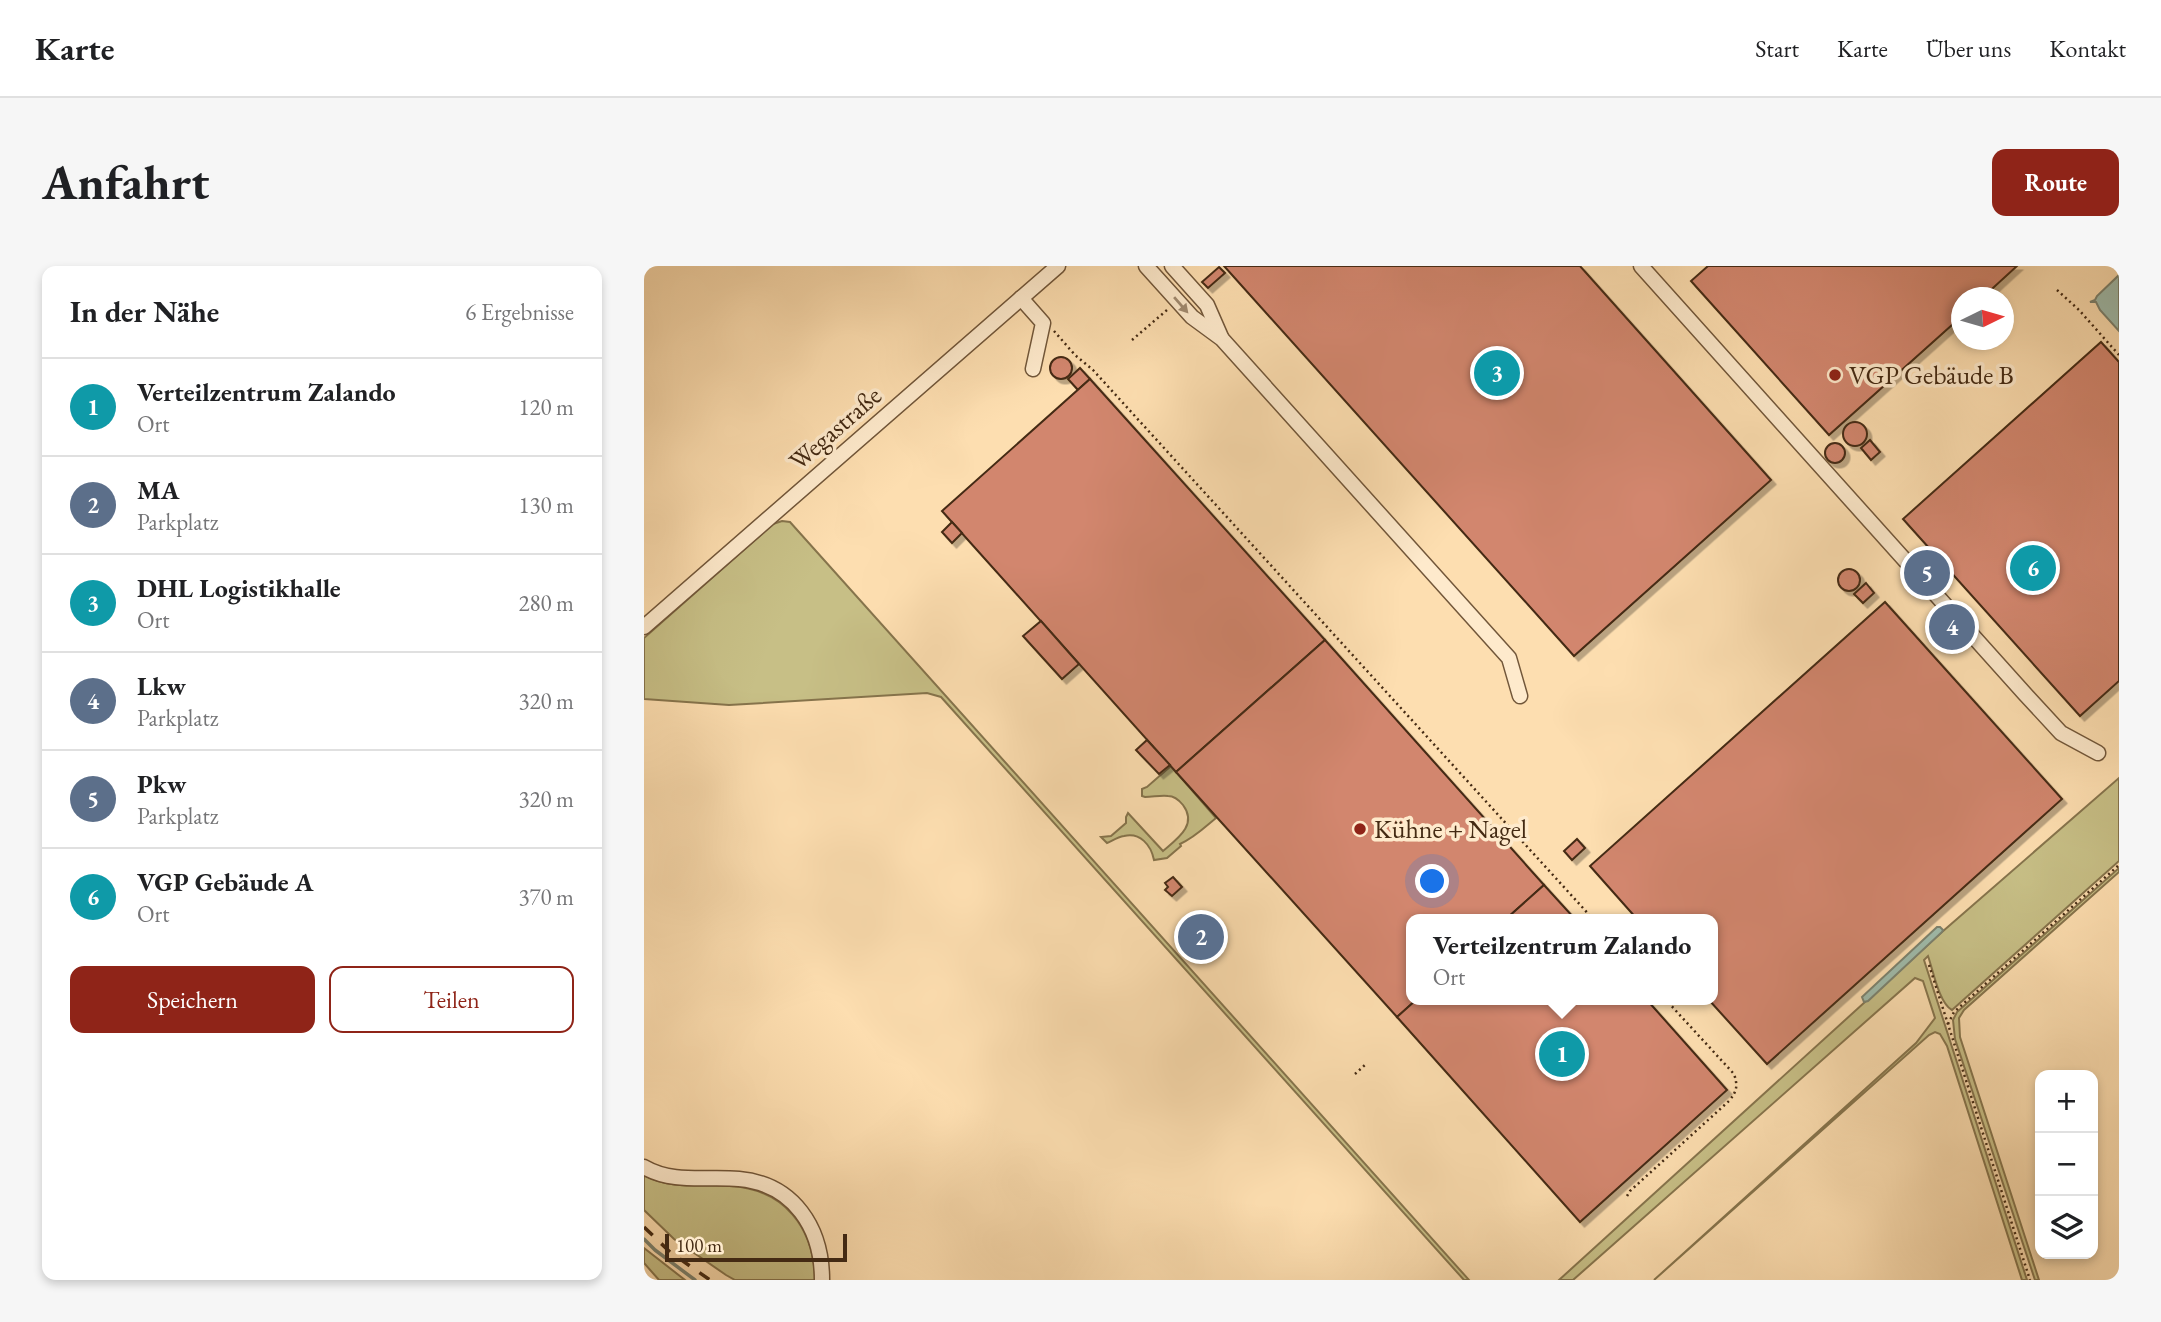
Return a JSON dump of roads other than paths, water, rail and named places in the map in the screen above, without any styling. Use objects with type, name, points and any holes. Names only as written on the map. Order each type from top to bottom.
[{"type":"street","name":"Wegastraße","points":[[644,627],[1058,266]]},
{"type":"street","points":[[1146,266],[1192,317],[1222,339],[1509,658],[1520,696]]},
{"type":"street","points":[[1172,266],[1207,305],[1222,339]]},
{"type":"street","points":[[1641,266],[2061,733],[2098,752]]},
{"type":"street","points":[[1021,298],[1043,323],[1033,369]]},
{"type":"street","points":[[644,1167],[675,1177],[747,1180],[779,1192],[799,1209],[813,1230],[819,1249],[822,1280]]},
{"type":"waterway","points":[[644,1239],[695,1280]]},
{"type":"railway","points":[[644,1227],[670,1252],[710,1280]]},
{"type":"place","name":"DHL Logistikhalle","points":[[1497,373]]},
{"type":"place","name":"VGP Gebäude B","points":[[1835,375]]},
{"type":"place","name":"VGP Gebäude A","points":[[2033,568]]},
{"type":"place","name":"Pkw","points":[[1927,573]]},
{"type":"place","name":"Lkw","points":[[1952,627]]},
{"type":"place","name":"Kühne + Nagel","points":[[1360,829]]},
{"type":"place","name":"MA","points":[[1201,937]]},
{"type":"place","name":"Verteilzentrum Zalando","points":[[1562,1054]]}]
